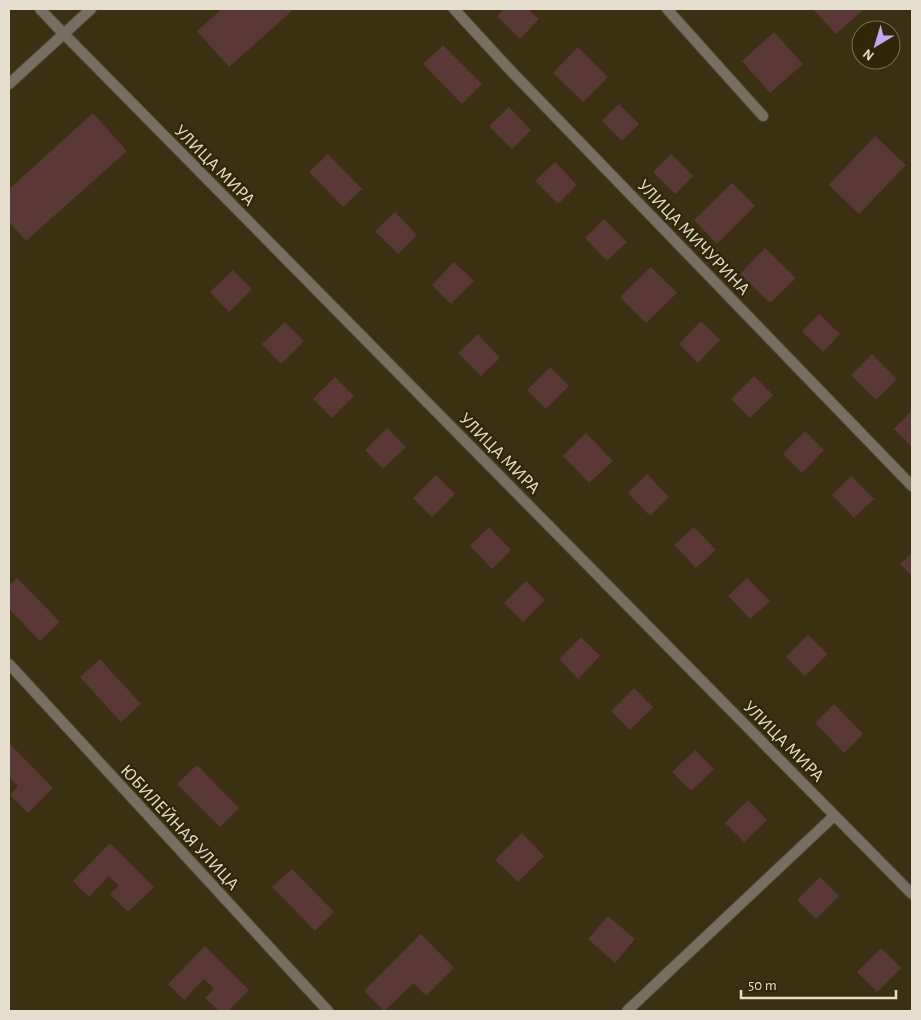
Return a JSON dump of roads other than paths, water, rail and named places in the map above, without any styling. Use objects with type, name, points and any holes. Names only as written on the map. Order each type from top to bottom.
[{"type":"street","name":"УЛИЦА МИРА","points":[[40,9],[912,894]]},
{"type":"street","points":[[9,84],[91,9]]},
{"type":"street","name":"УЛИЦА МИЧУРИНА","points":[[454,9],[512,72],[912,486]]},
{"type":"street","points":[[667,9],[763,116]]},
{"type":"street","name":"ЮБИЛЕЙНАЯ УЛИЦА","points":[[9,664],[328,1011]]},
{"type":"street","points":[[627,1011],[834,816]]}]
